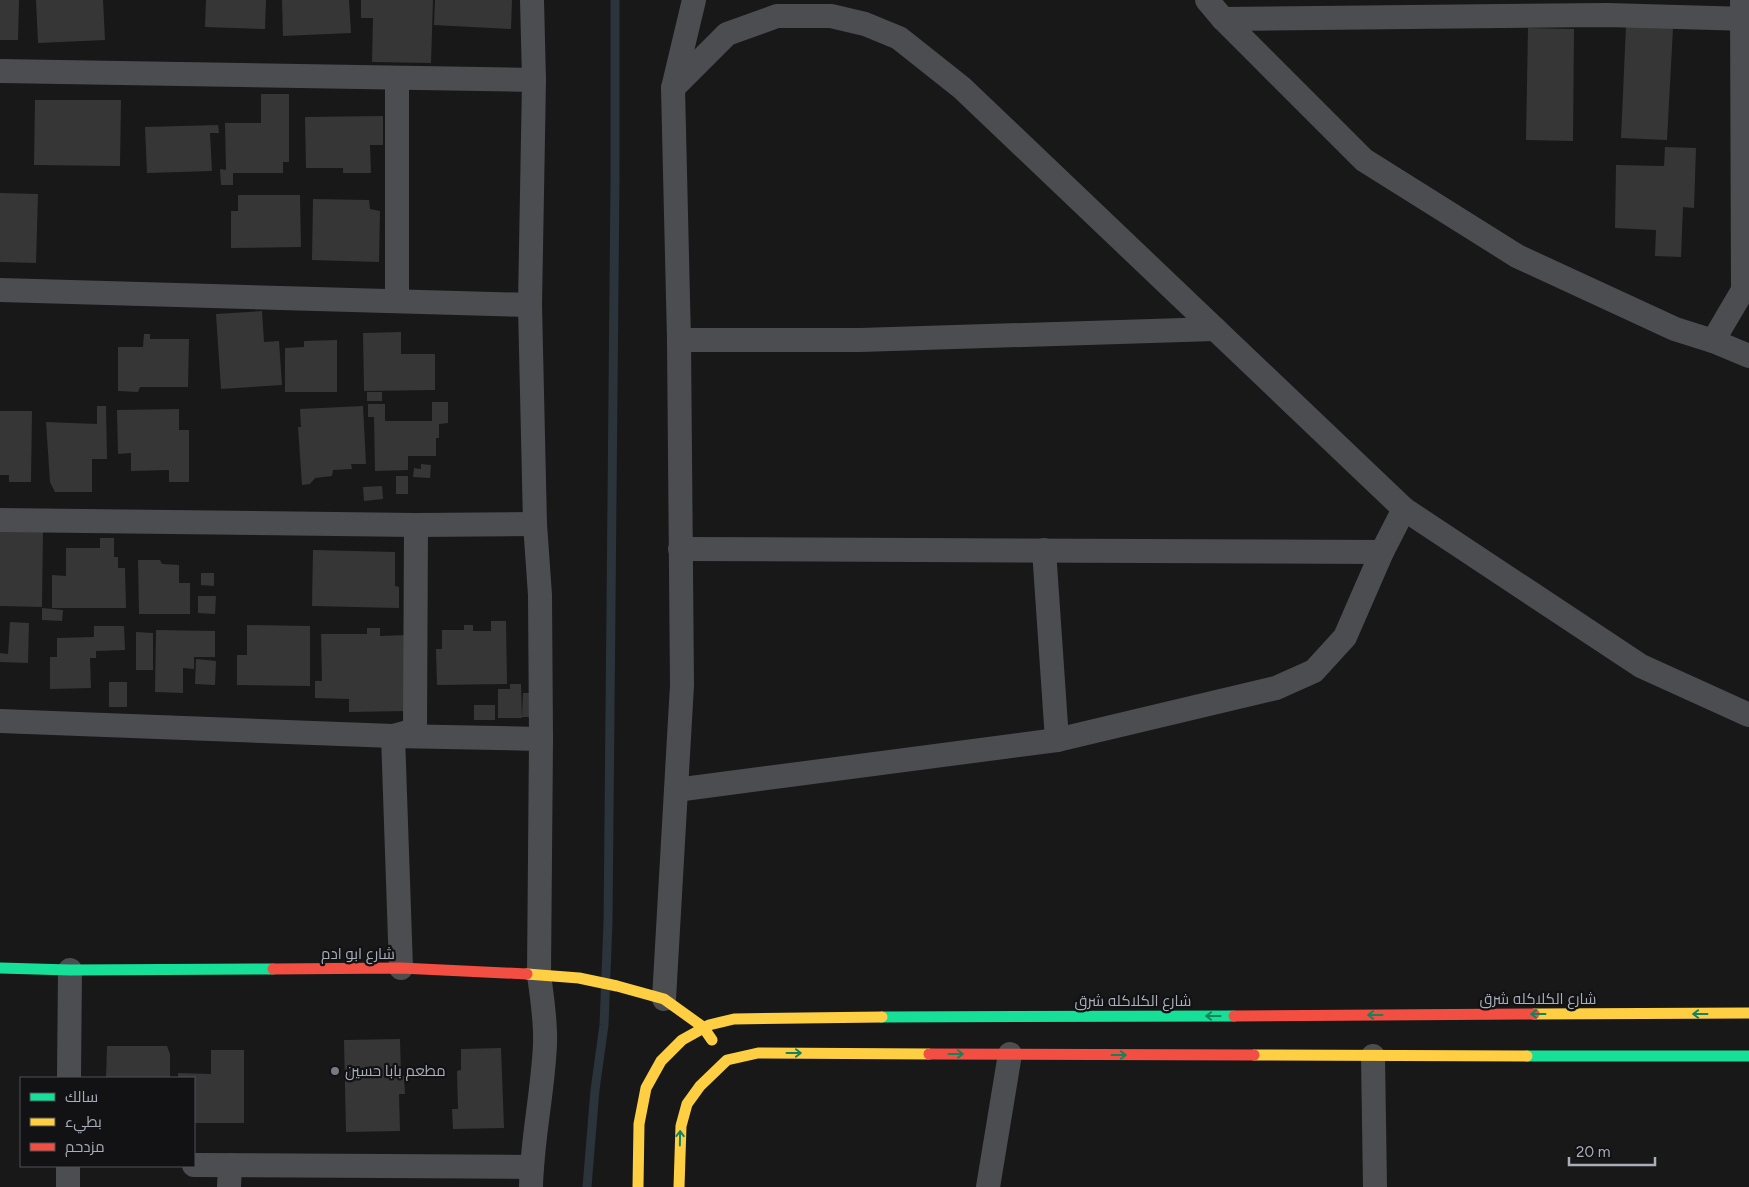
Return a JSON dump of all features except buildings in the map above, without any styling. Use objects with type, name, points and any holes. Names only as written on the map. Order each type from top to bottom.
[{"type":"street","points":[[195,1165],[229,1176],[532,1177],[546,1042],[544,1008],[539,975],[540,594],[535,524],[530,305],[534,80],[532,0]]},
{"type":"street","points":[[664,999],[682,685],[679,340],[673,88],[694,0]]},
{"type":"street","points":[[1207,0],[1223,19],[1364,160],[1516,256],[1675,330],[1713,341],[1749,356]]},
{"type":"street","points":[[1223,19],[1598,16],[1744,12],[1746,289],[1713,341]]},
{"type":"street","points":[[673,88],[727,34],[776,16],[830,16],[865,24],[899,38],[962,88],[1404,510],[1641,666],[1749,715]]},
{"type":"street","points":[[0,71],[534,80]]},
{"type":"street","points":[[397,78],[397,301]]},
{"type":"street","points":[[0,290],[530,305]]},
{"type":"street","points":[[679,340],[860,340],[1215,329]]},
{"type":"street","points":[[676,790],[1057,740],[1276,688],[1314,671],[1345,637],[1382,552],[1404,510]]},
{"type":"street","points":[[0,520],[416,526],[535,524]]},
{"type":"street","points":[[393,736],[415,730],[416,526]]},
{"type":"street","points":[[680,549],[1382,552]]},
{"type":"street","points":[[1044,550],[1057,740]]},
{"type":"street","points":[[0,721],[393,736],[541,739]]},
{"type":"street","points":[[393,736],[401,968]]},
{"type":"street","name":"شارع ابو ادم","points":[[0,968],[70,970],[401,968],[493,971],[579,978],[664,999],[703,1027],[722,1054]]},
{"type":"street","points":[[69,1077],[70,970]]},
{"type":"street","name":"شارع الكلاكله شرق","points":[[638,1187],[642,1101],[661,1058],[672,1047],[703,1027],[725,1020],[751,1018],[1749,1013]]},
{"type":"street","points":[[680,1187],[681,1126],[687,1104],[722,1054],[1749,1056]]},
{"type":"street","points":[[988,1187],[1010,1054]]},
{"type":"street","points":[[1373,1056],[1375,1187]]},
{"type":"street","points":[[68,1167],[68,1187]]},
{"type":"waterway","points":[[587,1187],[595,1090],[604,1025],[608,923],[615,0]]},
{"type":"traffic: fast","points":[[0,968],[70,970],[273,969]]},
{"type":"traffic: fast","points":[[882,1017],[1234,1016]]},
{"type":"traffic: fast","points":[[1527,1056],[1749,1056]]},
{"type":"traffic: slow","points":[[527,974],[579,978],[664,999],[703,1027],[712,1040]]},
{"type":"traffic: slow","points":[[1534,1014],[1749,1013]]},
{"type":"traffic: slow","points":[[638,1187],[639,1124],[646,1088],[661,1061],[682,1040],[709,1025],[734,1019],[882,1017]]},
{"type":"traffic: slow","points":[[679,1187],[681,1126],[687,1104],[700,1086],[727,1060],[758,1053],[929,1054]]},
{"type":"traffic: slow","points":[[1254,1055],[1527,1056]]},
{"type":"traffic: jam","points":[[273,969],[401,968],[527,974]]},
{"type":"traffic: jam","points":[[1234,1016],[1534,1014]]},
{"type":"traffic: jam","points":[[929,1054],[1254,1055]]},
{"type":"place","name":"مطعم بابا حسين","points":[[335,1071]]}]
